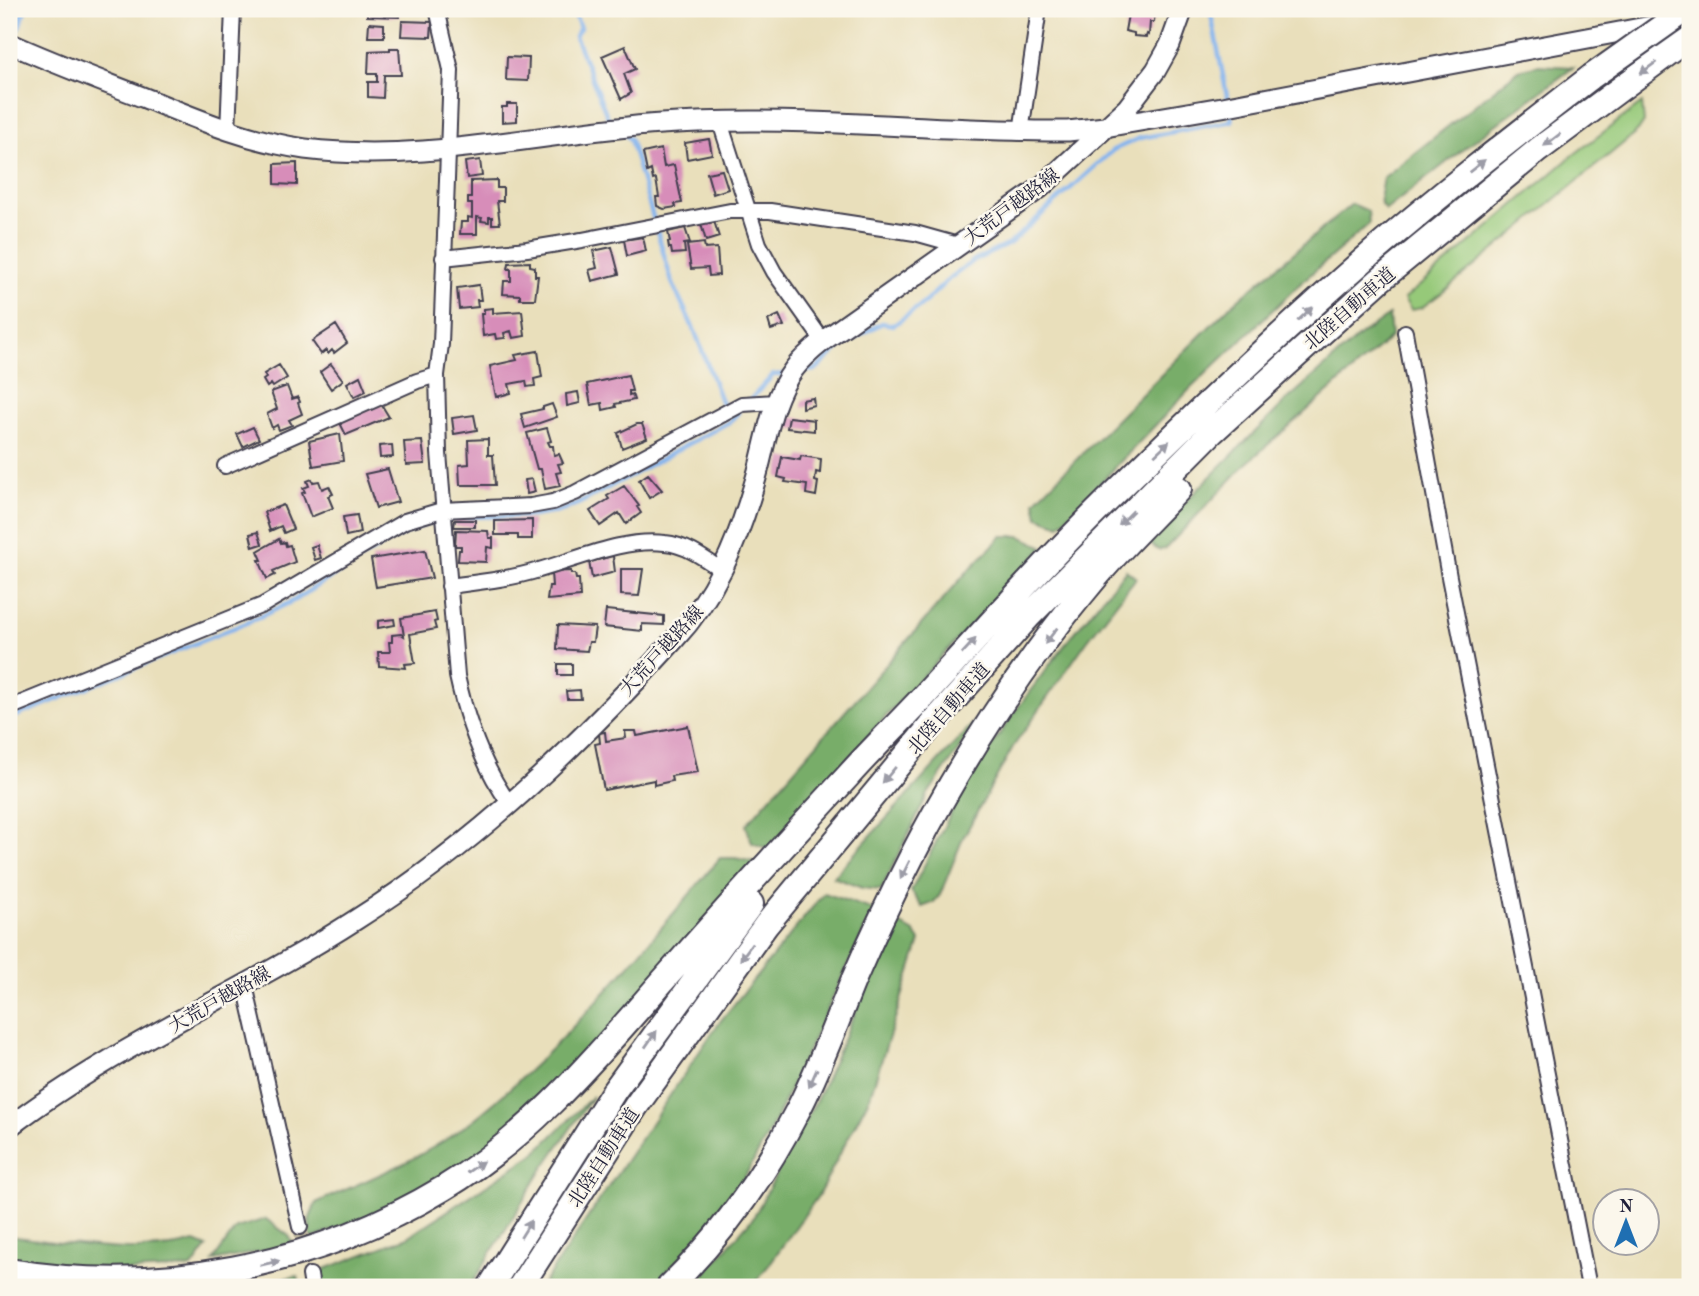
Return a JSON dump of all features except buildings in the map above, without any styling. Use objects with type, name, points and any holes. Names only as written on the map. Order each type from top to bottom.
[{"type":"highway","name":"北陸自動車道","points":[[9,1271],[57,1280],[127,1283],[194,1279],[281,1261],[346,1238],[401,1213],[449,1185],[489,1157],[543,1111],[596,1057],[765,867],[1107,500],[1254,360],[1409,222],[1591,77],[1687,9]]},
{"type":"highway","name":"北陸自動車道","points":[[520,1287],[636,1106],[766,925],[934,722],[1029,616],[1213,431],[1332,322],[1466,208],[1606,98],[1690,37]]},
{"type":"highway","name":"北陸自動車道","points":[[669,1287],[714,1240],[780,1144],[801,1106],[880,919],[914,853],[980,739],[1042,648],[1092,582],[1221,445],[1383,283],[1466,208]]},
{"type":"highway","name":"北陸自動車道","points":[[491,1287],[614,1091],[670,1011],[744,912],[924,696]]},
{"type":"street","points":[[228,132],[233,9]]},
{"type":"street","points":[[437,9],[451,70],[438,374],[442,510],[457,676],[463,703],[486,768],[509,803]]},
{"type":"street","points":[[1021,132],[1039,9]]},
{"type":"street","name":"大荒戸越路線","points":[[9,1127],[71,1084],[380,905],[457,848],[607,710],[673,641],[704,604],[723,571],[754,485],[777,402],[793,370],[823,341],[1040,188],[1127,108],[1156,70],[1170,45],[1183,9]]},
{"type":"street","points":[[15,46],[228,132],[304,149],[342,152],[448,149],[661,124],[720,122],[1021,132],[1068,131],[1229,105],[1690,19]]},
{"type":"street","points":[[720,122],[759,244],[774,272],[823,341]]},
{"type":"street","points":[[443,258],[527,249],[730,211],[770,211],[915,233],[958,246]]},
{"type":"street","points":[[1405,332],[1449,577],[1588,1287]]},
{"type":"street","points":[[225,466],[438,374]]},
{"type":"street","points":[[9,708],[263,605],[405,521],[442,510],[531,506],[553,502],[575,493],[742,404],[777,402]]},
{"type":"street","points":[[449,586],[503,579],[609,549],[652,542],[668,543],[692,551],[723,571]]},
{"type":"street","points":[[245,985],[300,1227]]},
{"type":"green space","points":[[1538,65],[1574,67],[1386,210],[1381,205],[1383,178],[1519,70]]},
{"type":"green space","points":[[1642,103],[1644,122],[1638,131],[1443,292],[1421,308],[1411,310],[1404,299],[1572,156]]},
{"type":"green space","points":[[1352,204],[1368,211],[1369,224],[1303,281],[1190,389],[1060,525],[1038,517],[1035,501],[1228,308]]},
{"type":"green space","points":[[1389,315],[1391,337],[1247,463],[1165,549],[1158,550],[1146,541],[1288,399],[1362,334]]},
{"type":"green space","points":[[1002,536],[1020,536],[1044,547],[887,715],[769,849],[752,843],[746,825],[967,572]]},
{"type":"green space","points":[[1126,570],[1136,578],[1087,641],[1013,747],[963,838],[940,895],[933,903],[922,907],[911,891],[966,786],[1042,675]]},
{"type":"green space","points":[[988,707],[928,794],[881,890],[862,888],[833,877]]},
{"type":"green space","points":[[720,858],[759,863],[623,1017],[485,1151],[399,1203],[311,1239],[309,1220],[316,1203],[398,1166],[445,1140],[517,1082],[610,987]]},
{"type":"green space","points":[[824,893],[874,910],[769,1133],[733,1198],[687,1252],[651,1287],[541,1287],[718,1024]]},
{"type":"green space","points":[[900,924],[914,932],[920,941],[870,1096],[818,1196],[753,1287],[693,1287],[753,1218],[817,1099],[865,990]]},
{"type":"green space","points":[[593,1096],[542,1170],[470,1287],[321,1287],[317,1272],[408,1237],[535,1153]]},
{"type":"green space","points":[[266,1219],[289,1236],[294,1245],[213,1261],[236,1228]]},
{"type":"green space","points":[[9,1236],[103,1248],[151,1249],[195,1242],[207,1247],[192,1268],[105,1272],[9,1260]]},
{"type":"green space","points":[[298,1276],[300,1287],[236,1287]]},
{"type":"waterway","points":[[9,23],[14,9]]},
{"type":"waterway","points":[[573,9],[580,28],[575,36],[607,116],[614,123]]},
{"type":"waterway","points":[[1210,9],[1228,101]]},
{"type":"waterway","points":[[800,372],[815,370],[842,345],[882,323],[894,325],[973,261],[1009,244],[1113,150],[1140,138],[1232,121],[1230,109]]},
{"type":"waterway","points":[[625,135],[630,139],[672,282],[696,334],[725,412]]},
{"type":"waterway","points":[[751,399],[773,375],[784,374]]},
{"type":"waterway","points":[[9,719],[251,621],[293,601],[390,540],[426,524],[460,517],[532,516],[557,512],[580,503],[729,422],[738,413]]},
{"type":"tunnel","points":[[300,1227],[310,1275]]}]
